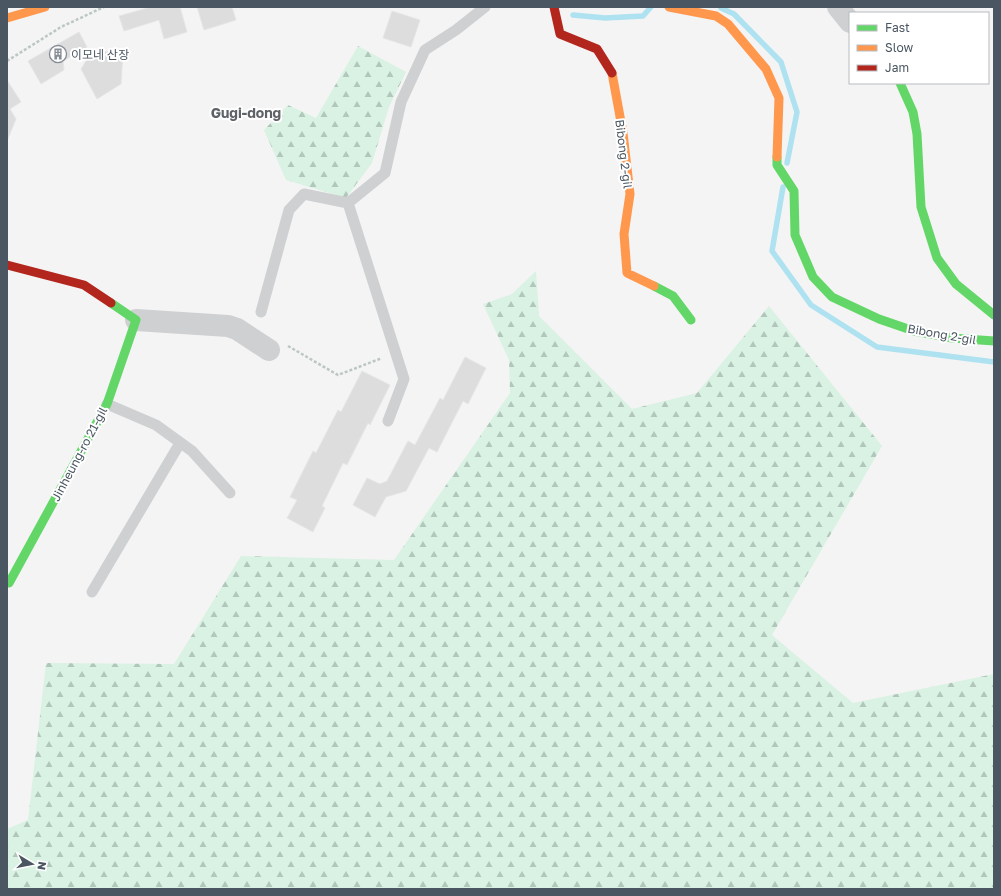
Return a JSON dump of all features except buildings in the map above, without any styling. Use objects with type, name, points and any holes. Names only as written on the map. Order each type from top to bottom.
[{"type":"street","points":[[7,18],[45,7]]},
{"type":"street","name":"Bibong 2-gil","points":[[554,7],[560,34],[597,49],[612,73],[623,133],[630,194],[624,234],[627,273],[674,296],[691,320]]},
{"type":"street","name":"Bibong 2-gil","points":[[671,7],[716,16],[728,24],[766,69],[779,98],[777,164],[794,191],[795,235],[813,277],[832,296],[878,319],[914,331],[952,338],[994,341]]},
{"type":"street","points":[[838,7],[849,21]]},
{"type":"street","points":[[900,84],[913,112],[917,134],[921,207],[936,258],[956,284],[994,315]]},
{"type":"street","points":[[7,265],[84,285],[136,320],[228,326],[276,347]]},
{"type":"street","name":"Jinheung-ro 21-gil","points":[[9,583],[107,404],[136,320]]},
{"type":"lane","points":[[348,204],[385,173],[401,102],[425,50],[456,30],[485,7]]},
{"type":"lane","points":[[261,312],[289,210],[304,194],[348,204]]},
{"type":"lane","points":[[348,204],[404,378],[388,421]]},
{"type":"lane","points":[[107,404],[156,425],[192,451],[230,493]]},
{"type":"lane","points":[[92,592],[180,443]]},
{"type":"path","points":[[7,61],[60,27],[104,7]]},
{"type":"path","points":[[276,347],[338,375],[396,352]]},
{"type":"green space","points":[[358,46],[406,72],[389,107],[372,163],[346,198],[286,180],[264,130],[288,105],[316,118]]},
{"type":"green space","points":[[536,271],[539,316],[632,409],[697,393],[769,306],[882,446],[772,635],[853,703],[994,674],[994,889],[7,889],[7,829],[28,820],[46,663],[174,664],[241,556],[394,560],[510,393],[509,360],[483,304],[512,294]]},
{"type":"waterway","points":[[573,15],[605,18],[643,16],[651,7]]},
{"type":"waterway","points":[[721,8],[734,14],[781,62],[797,112],[787,163]]},
{"type":"waterway","points":[[783,187],[772,251],[811,305],[877,347],[994,362]]},
{"type":"traffic: fast","points":[[900,84],[913,112],[917,134],[921,207],[937,258],[956,284],[994,315]]},
{"type":"traffic: fast","points":[[777,157],[777,165],[794,191],[795,235],[813,277],[832,297],[879,319],[914,331],[952,338],[994,341]]},
{"type":"traffic: fast","points":[[654,286],[673,296],[691,320]]},
{"type":"traffic: fast","points":[[9,583],[107,404],[136,320],[111,303]]},
{"type":"traffic: slow","points":[[7,18],[45,7]]},
{"type":"traffic: slow","points":[[669,7],[716,16],[728,24],[766,69],[779,98],[777,157]]},
{"type":"traffic: slow","points":[[612,73],[623,133],[630,194],[624,234],[627,273],[654,286]]},
{"type":"traffic: jam","points":[[554,7],[560,34],[597,49],[612,73]]},
{"type":"traffic: jam","points":[[7,265],[84,285],[111,303]]},
{"type":"place","name":"이모네 산장","points":[[58,54]]},
{"type":"district","name":"Gugi-dong","points":[[246,112]]}]
